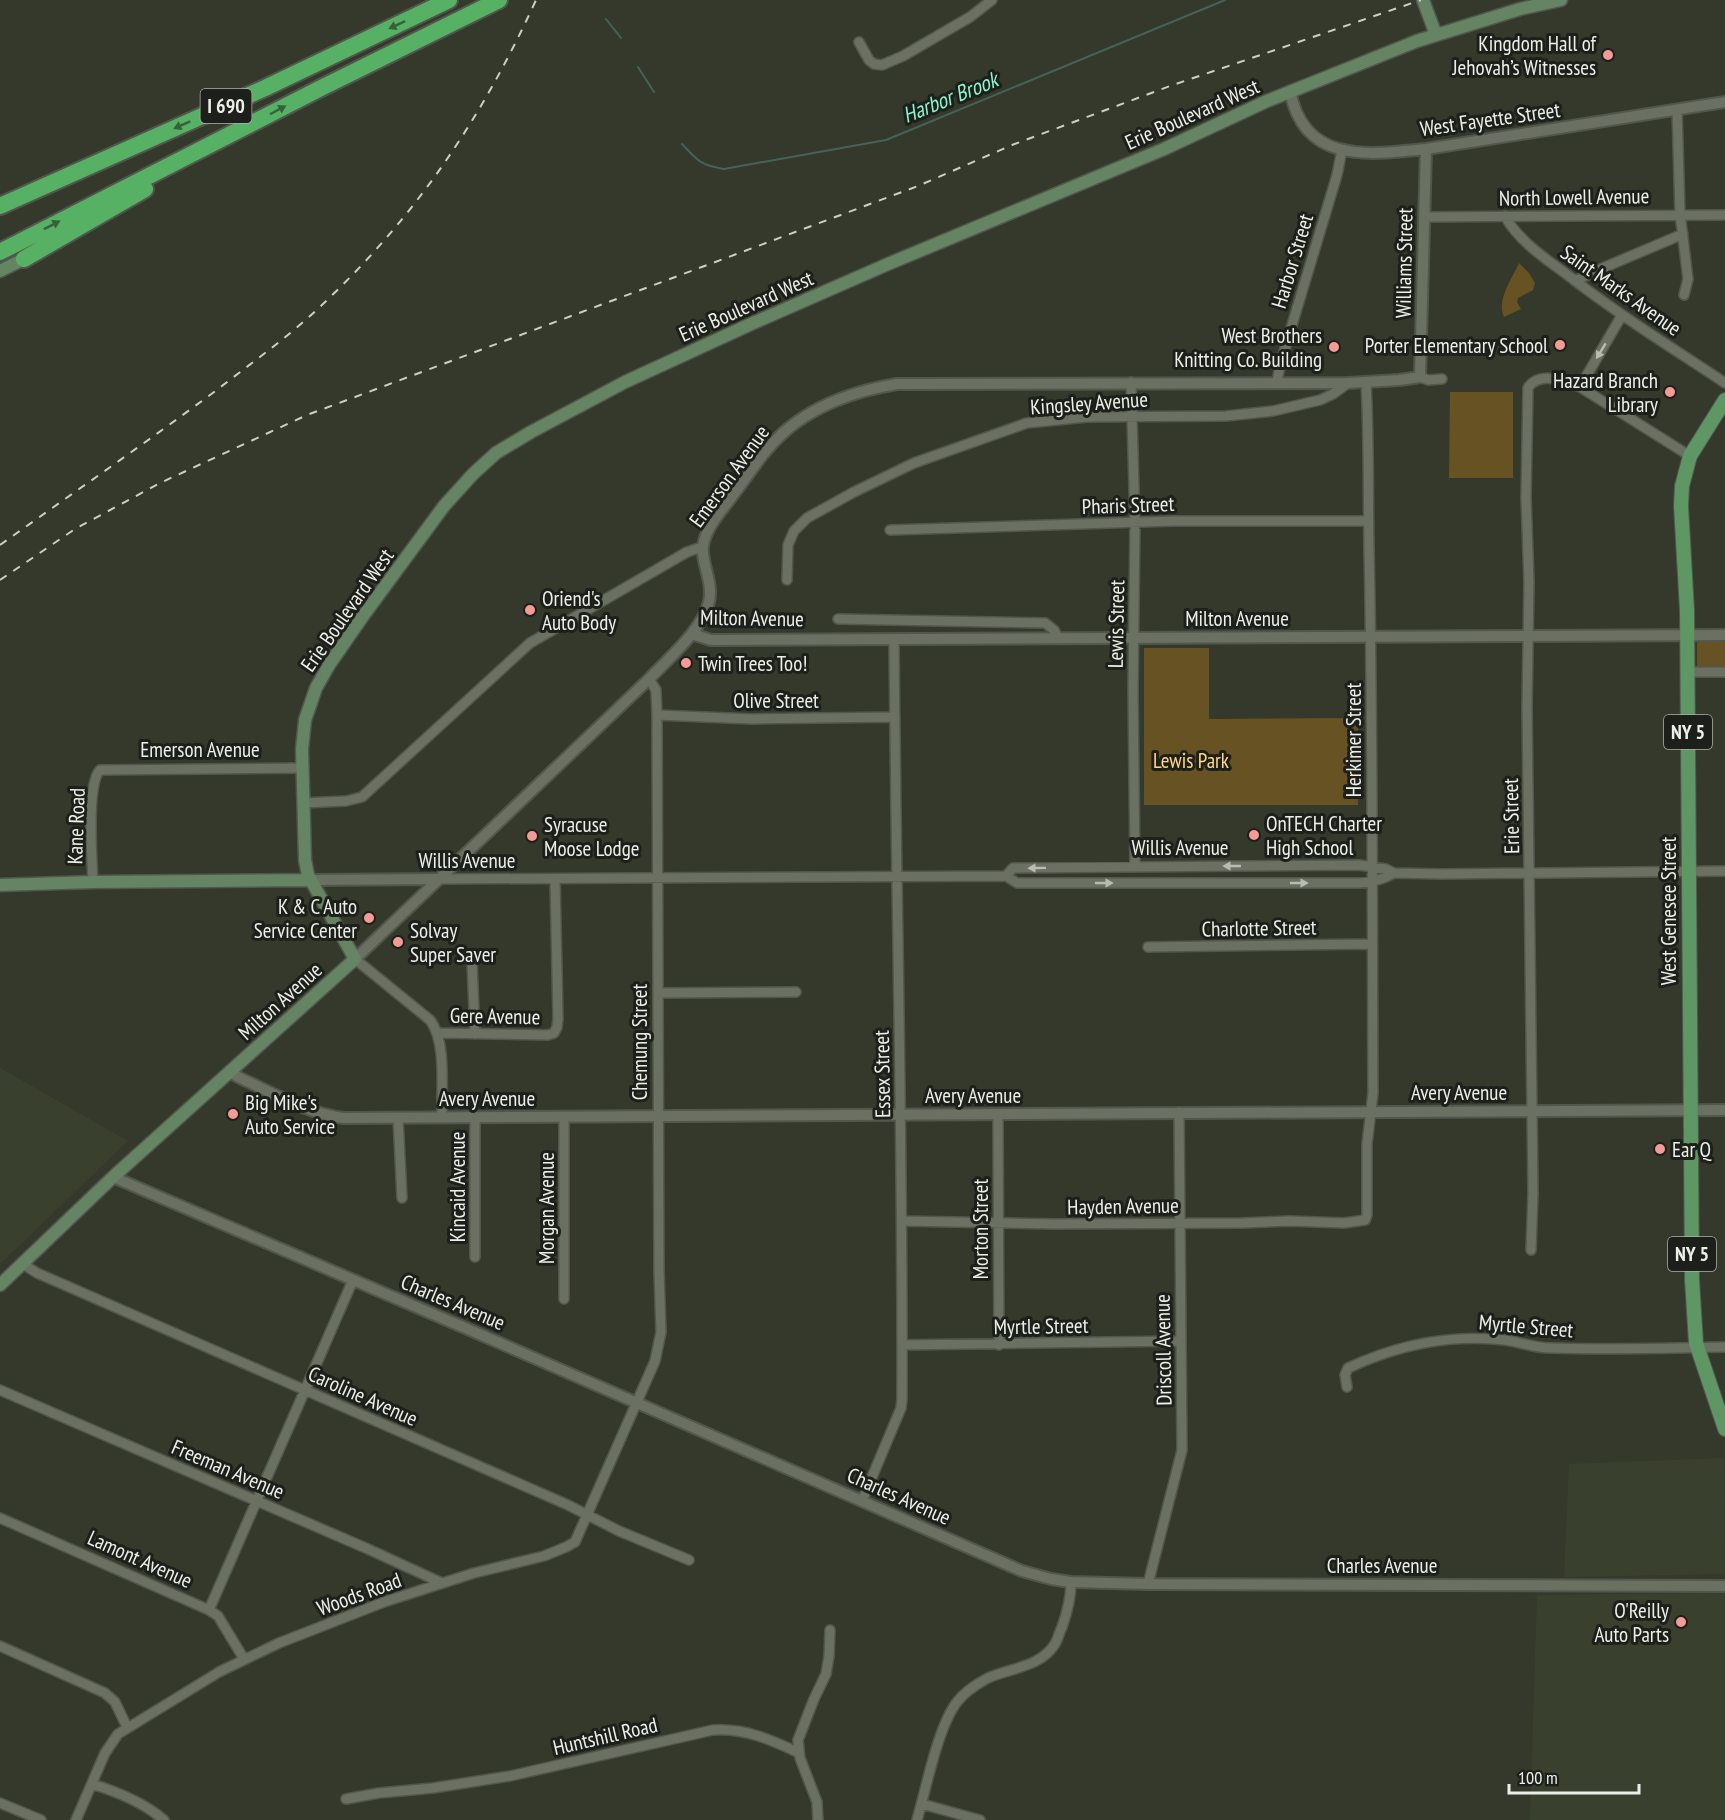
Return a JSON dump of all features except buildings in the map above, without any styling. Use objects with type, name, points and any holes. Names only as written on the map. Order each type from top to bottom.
[{"type":"highway","name":"I 690","points":[[0,206],[265,88],[449,0]]},
{"type":"highway","name":"I 690","points":[[0,252],[499,0]]},
{"type":"highway","points":[[24,259],[134,197],[208,147]]},
{"type":"main road","points":[[1423,0],[1436,35]]},
{"type":"main road","name":"Erie Boulevard West","points":[[356,959],[310,880],[305,860],[303,768],[305,720],[316,688],[363,616],[444,506],[472,474],[496,453],[625,382],[751,324],[1164,149],[1290,92],[1436,35],[1520,9],[1562,0]]},
{"type":"main road","points":[[0,271],[24,259]]},
{"type":"main road","name":"West Genesee Street","points":[[1725,400],[1690,456],[1683,479],[1681,506],[1688,635],[1692,1280],[1697,1348],[1725,1429]]},
{"type":"main road","name":"Willis Avenue","points":[[0,885],[310,880]]},
{"type":"main road","name":"Milton Avenue","points":[[0,1285],[113,1177],[356,959]]},
{"type":"street","points":[[859,42],[869,60],[882,65],[903,56],[970,17],[992,0]]},
{"type":"street","name":"West Fayette Street","points":[[1290,92],[1300,121],[1309,134],[1324,144],[1342,150],[1359,152],[1426,149],[1725,102]]},
{"type":"street","points":[[1677,109],[1680,214],[1688,279],[1684,295]]},
{"type":"street","name":"Williams Street","points":[[1420,377],[1426,149]]},
{"type":"street","name":"Harbor Street","points":[[1277,382],[1342,150]]},
{"type":"street","name":"North Lowell Avenue","points":[[1424,217],[1725,215]]},
{"type":"street","name":"Saint Marks Avenue","points":[[1505,216],[1510,225],[1528,244],[1575,281],[1725,383]]},
{"type":"street","points":[[1575,281],[1683,234]]},
{"type":"street","points":[[1622,315],[1580,387],[1690,456]]},
{"type":"street","name":"Emerson Avenue","points":[[303,803],[346,801],[362,797],[530,643],[687,552],[702,547],[709,529],[767,450],[800,419],[841,398],[868,389],[897,384],[1366,382],[1420,377],[1428,380],[1442,379]]},
{"type":"street","name":"Erie Street","points":[[1531,1250],[1527,394],[1531,382],[1544,379],[1565,380],[1580,387]]},
{"type":"street","name":"Lewis Street","points":[[1131,382],[1135,523],[1135,867]]},
{"type":"street","name":"Kingsley Avenue","points":[[788,580],[788,545],[794,531],[802,522],[854,492],[914,463],[1027,423],[1087,417],[1226,416],[1273,411],[1320,400],[1333,394],[1348,382]]},
{"type":"street","name":"Herkimer Street","points":[[1344,1223],[1363,1221],[1367,1215],[1367,1144],[1373,1093],[1369,432],[1366,382]]},
{"type":"street","name":"Pharis Street","points":[[890,530],[1135,523],[1368,521]]},
{"type":"street","points":[[692,634],[701,622],[710,596],[702,547]]},
{"type":"street","points":[[838,619],[1045,623],[1054,630],[1058,638]]},
{"type":"street","name":"Milton Avenue","points":[[356,959],[437,879],[649,679],[692,634],[711,640],[1725,635]]},
{"type":"street","name":"Essex Street","points":[[862,1501],[901,1408],[902,1221],[894,639]]},
{"type":"street","points":[[1688,672],[1725,672]]},
{"type":"street","name":"Chemung Street","points":[[636,1403],[657,1356],[661,1332],[657,715],[656,690],[649,679]]},
{"type":"street","name":"Olive Street","points":[[657,715],[752,719],[895,717]]},
{"type":"street","name":"Emerson Avenue","points":[[98,772],[106,769],[303,768]]},
{"type":"street","name":"Kane Road","points":[[93,882],[92,818],[94,783],[98,772]]},
{"type":"street","name":"Willis Avenue","points":[[1005,876],[1013,868],[1359,865],[1386,869],[1394,873],[1725,871]]},
{"type":"street","name":"Willis Avenue","points":[[310,880],[1005,876],[1017,883],[1372,882],[1394,873]]},
{"type":"street","name":"Gere Avenue","points":[[442,1118],[441,1054],[437,1033],[548,1035],[554,1033],[557,1027],[555,879]]},
{"type":"street","name":"Charlotte Street","points":[[1148,947],[1372,945]]},
{"type":"street","points":[[356,959],[429,1020],[437,1033]]},
{"type":"street","points":[[472,962],[475,1034]]},
{"type":"street","points":[[659,993],[796,993]]},
{"type":"street","name":"Avery Avenue","points":[[230,1072],[311,1110],[333,1117],[1725,1110]]},
{"type":"street","name":"Driscoll Avenue","points":[[1148,1584],[1182,1450],[1179,1112]]},
{"type":"street","name":"Morton Street","points":[[998,1114],[999,1345]]},
{"type":"street","name":"Kincaid Avenue","points":[[475,1117],[475,1257]]},
{"type":"street","name":"Morgan Avenue","points":[[564,1117],[564,1299]]},
{"type":"street","points":[[398,1118],[402,1198]]},
{"type":"street","name":"Charles Avenue","points":[[113,1177],[1022,1571],[1051,1579],[1071,1582],[1148,1584],[1725,1586]]},
{"type":"street","name":"Hayden Avenue","points":[[902,1221],[1344,1223]]},
{"type":"street","name":"Caroline Avenue","points":[[23,1264],[47,1277],[689,1560]]},
{"type":"street","points":[[209,1610],[352,1280]]},
{"type":"street","name":"Myrtle Street","points":[[1347,1387],[1345,1375],[1348,1368],[1401,1346],[1419,1342],[1480,1339],[1506,1341],[1541,1348],[1725,1347]]},
{"type":"street","name":"Myrtle Street","points":[[902,1345],[1180,1341]]},
{"type":"street","name":"Freeman Avenue","points":[[0,1389],[442,1583]]},
{"type":"street","name":"Woods Road","points":[[76,1820],[105,1753],[118,1734],[219,1672],[279,1643],[363,1610],[474,1573],[544,1556],[575,1542],[636,1403]]},
{"type":"street","name":"Lamont Avenue","points":[[0,1518],[209,1610],[218,1616],[244,1659]]},
{"type":"street","points":[[917,1820],[948,1716],[956,1703],[968,1691],[986,1679],[1029,1664],[1044,1656],[1054,1645],[1066,1617],[1071,1582]]},
{"type":"street","points":[[818,1820],[817,1802],[799,1753],[798,1740],[826,1674],[830,1630]]},
{"type":"street","points":[[0,1646],[105,1693],[115,1702],[127,1727]]},
{"type":"street","name":"Huntshill Road","points":[[346,1800],[379,1793],[433,1788],[510,1776],[713,1730],[744,1731],[772,1740],[799,1753]]},
{"type":"street","points":[[92,1784],[139,1802],[164,1820]]},
{"type":"street","points":[[0,1803],[41,1820]]},
{"type":"street","points":[[922,1804],[980,1820]]},
{"type":"shaded area","points":[[0,1068],[128,1141],[0,1264]]},
{"type":"shaded area","points":[[1724,1458],[1725,1574],[1564,1577],[1569,1464]]},
{"type":"shaded area","points":[[1725,1593],[1725,1820],[1530,1820],[1537,1595]]},
{"type":"green space","points":[[1519,263],[1535,283],[1533,290],[1518,298],[1517,302],[1521,309],[1504,317],[1503,297]]},
{"type":"green space","points":[[1450,392],[1513,392],[1513,478],[1449,478]]},
{"type":"green space","points":[[1697,642],[1725,642],[1725,668],[1697,668]]},
{"type":"green space","name":"Lewis Park","points":[[1144,648],[1209,648],[1209,719],[1358,718],[1358,805],[1144,805]]},
{"type":"waterway","name":"Harbor Brook","points":[[682,144],[700,161],[724,169],[886,140],[1225,0]]},
{"type":"waterway","name":"Harbor Brook","points":[[606,19],[621,38]]},
{"type":"waterway","name":"Harbor Brook","points":[[638,67],[654,92]]},
{"type":"railway","points":[[0,545],[259,358],[311,315],[358,269],[389,235],[445,162],[494,84],[536,0]]},
{"type":"railway","points":[[0,580],[75,529],[160,483],[307,415],[918,186],[1012,145],[1170,86],[1421,0]]},
{"type":"place","name":"Kingdom Hall of Jehovah’s Witnesses","points":[[1608,55]]},
{"type":"place","name":"Porter Elementary School","points":[[1560,345]]},
{"type":"place","name":"West Brothers Knitting Co. Building","points":[[1334,347]]},
{"type":"place","name":"Hazard Branch Library","points":[[1670,392]]},
{"type":"place","name":"Oriend's Auto Body","points":[[530,610]]},
{"type":"place","name":"Twin Trees Too!","points":[[686,663]]},
{"type":"place","name":"OnTECH Charter High School","points":[[1254,835]]},
{"type":"place","name":"Syracuse Moose Lodge","points":[[532,836]]},
{"type":"place","name":"K & C Auto Service Center","points":[[369,918]]},
{"type":"place","name":"Solvay Super Saver","points":[[398,942]]},
{"type":"place","name":"Big Mike's Auto Service","points":[[233,1114]]},
{"type":"place","name":"Ear Q","points":[[1660,1149]]},
{"type":"place","name":"O'Reilly Auto Parts","points":[[1681,1622]]}]
